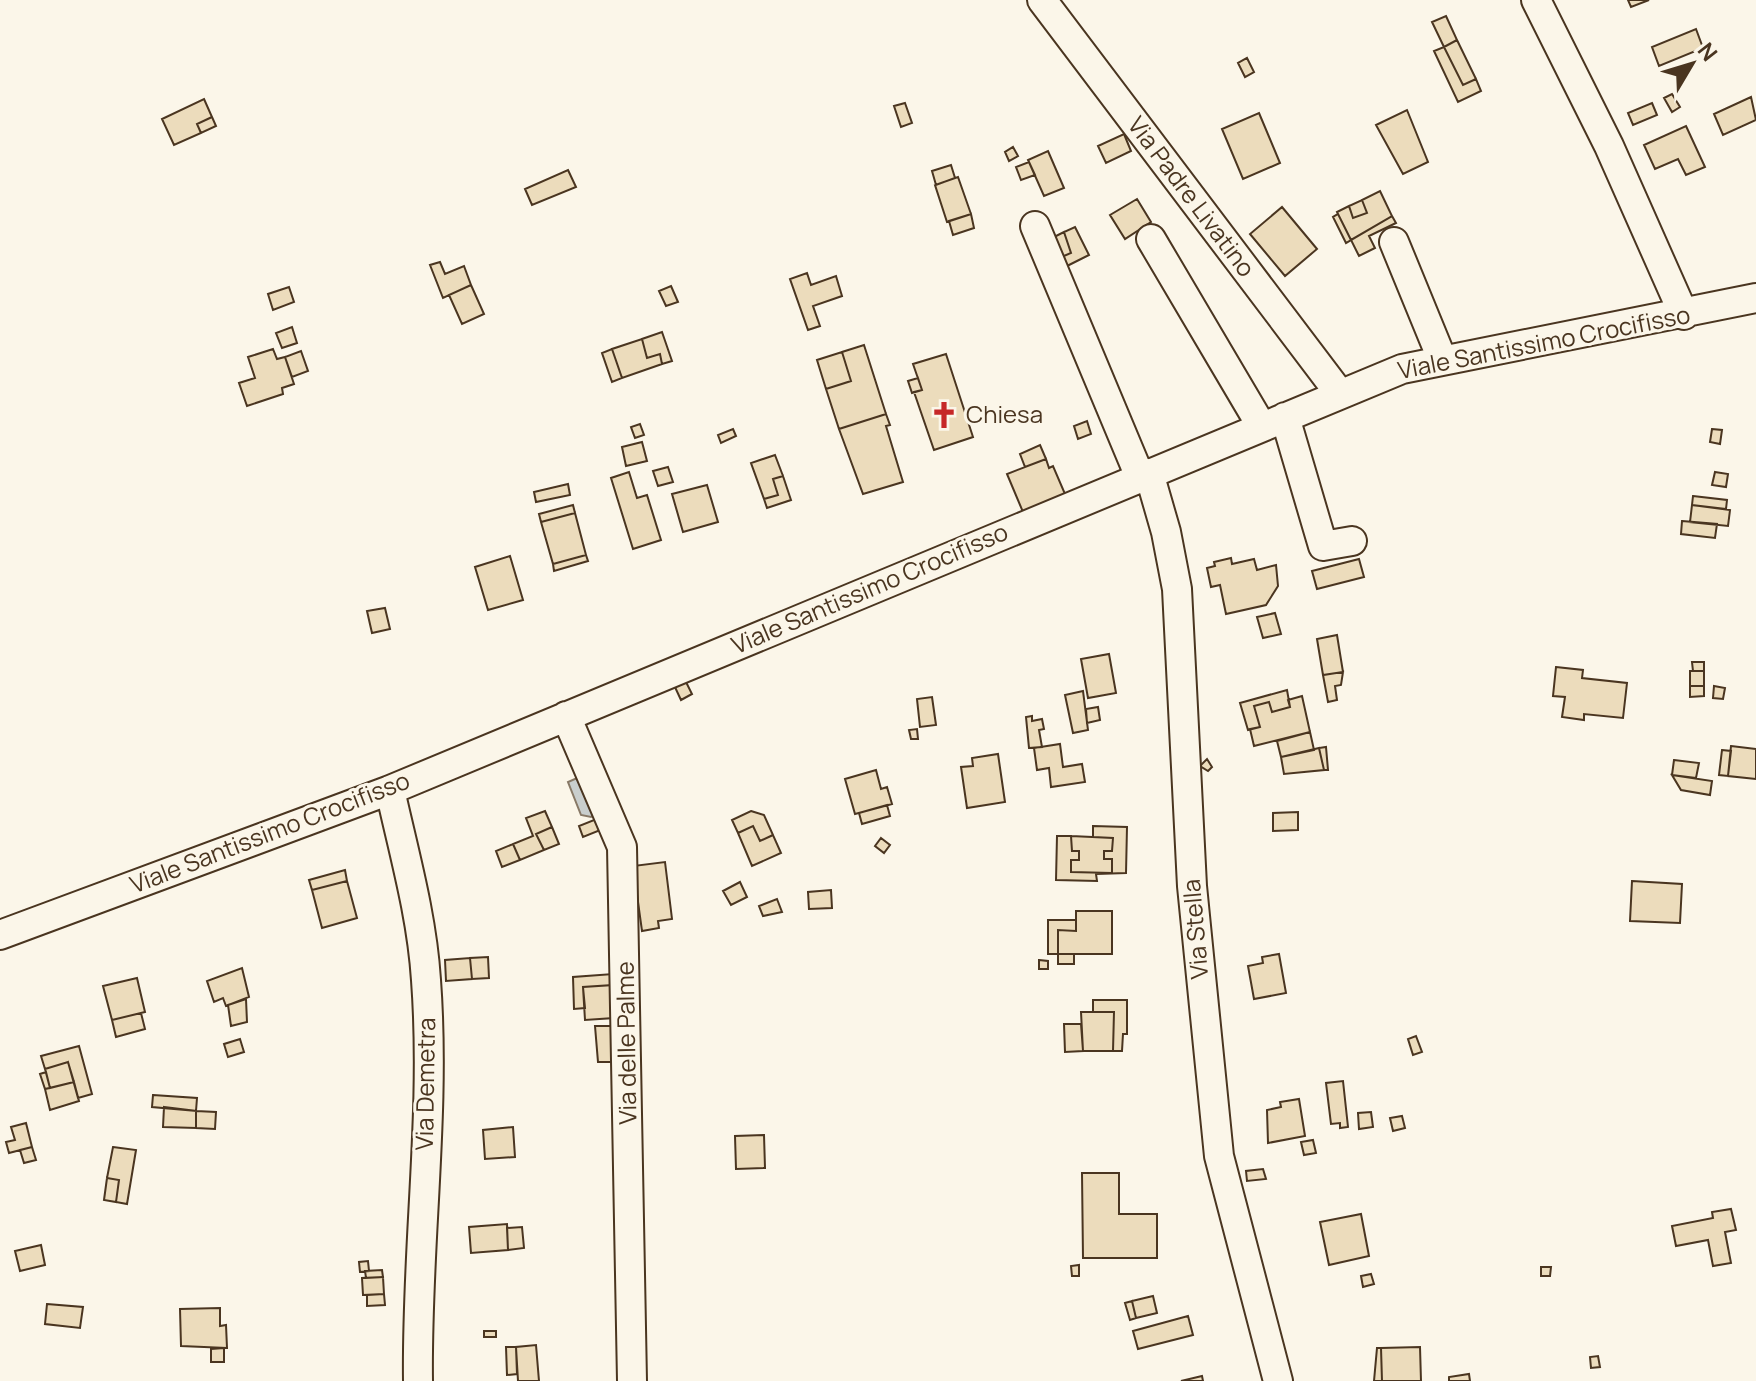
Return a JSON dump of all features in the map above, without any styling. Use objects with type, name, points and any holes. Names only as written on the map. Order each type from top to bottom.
[{"type":"street","name":"Via Padre Livatino","points":[[1042,0],[1340,394]]},
{"type":"street","points":[[1536,0],[1609,146],[1684,315]]},
{"type":"street","name":"Via Stella","points":[[1035,226],[1145,475],[1166,532],[1177,589],[1192,886],[1219,1156],[1278,1381]]},
{"type":"street","points":[[1151,239],[1273,422],[1323,546],[1352,541]]},
{"type":"street","points":[[1394,242],[1442,359]]},
{"type":"street","name":"Viale Santissimo Crocifisso","points":[[0,935],[390,790],[1402,369],[1684,315],[1756,298]]},
{"type":"street","name":"Via delle Palme","points":[[566,716],[622,847],[632,1381]]},
{"type":"street","name":"Via Demetra","points":[[390,790],[411,882],[426,982],[427,1094],[418,1381]]},
{"type":"shaded area","points":[[584,775],[595,814],[591,817],[581,815],[568,782]]},
{"type":"building","points":[[1628,0],[1649,0],[1631,7]]},
{"type":"building","points":[[1446,16],[1457,40],[1444,47],[1432,22]]},
{"type":"building","points":[[1696,29],[1703,48],[1659,66],[1652,47]]},
{"type":"building","points":[[1457,40],[1476,79],[1463,85],[1444,47]]},
{"type":"building","points":[[1444,47],[1463,85],[1476,79],[1481,91],[1458,102],[1434,51]]},
{"type":"building","points":[[1247,58],[1254,72],[1245,77],[1238,63]]},
{"type":"building","points":[[1672,94],[1680,107],[1672,112],[1664,98]]},
{"type":"building","points":[[1751,97],[1756,120],[1723,135],[1714,114]]},
{"type":"building","points":[[204,99],[212,117],[197,124],[201,133],[174,145],[162,119]]},
{"type":"building","points":[[905,103],[912,123],[901,127],[894,106]]},
{"type":"building","points":[[1652,103],[1657,115],[1633,125],[1628,113]]},
{"type":"building","points":[[1407,110],[1428,162],[1403,174],[1376,125]]},
{"type":"building","points":[[1259,113],[1280,163],[1243,179],[1222,129]]},
{"type":"building","points":[[212,117],[216,126],[201,133],[197,124]]},
{"type":"building","points":[[1686,126],[1705,167],[1686,175],[1678,159],[1655,169],[1644,145]]},
{"type":"building","points":[[1124,134],[1131,151],[1106,163],[1098,146]]},
{"type":"building","points":[[1013,147],[1018,156],[1009,161],[1005,152]]},
{"type":"building","points":[[1048,151],[1064,188],[1044,196],[1028,160]]},
{"type":"building","points":[[1029,162],[1035,175],[1021,180],[1016,167]]},
{"type":"building","points":[[951,165],[955,178],[936,185],[932,171]]},
{"type":"building","points":[[568,170],[576,187],[532,205],[525,189]]},
{"type":"building","points":[[958,177],[971,214],[947,222],[935,185]]},
{"type":"building","points":[[1380,191],[1392,216],[1351,240],[1337,212],[1349,206],[1353,218],[1367,213],[1362,200]]},
{"type":"building","points":[[1137,199],[1151,222],[1125,239],[1110,215]]},
{"type":"building","points":[[1362,200],[1367,213],[1353,218],[1349,206]]},
{"type":"building","points":[[1282,207],[1317,249],[1285,276],[1250,234]]},
{"type":"building","points":[[971,214],[974,228],[953,235],[949,221]]},
{"type":"building","points":[[1338,214],[1351,240],[1346,243],[1333,217]]},
{"type":"building","points":[[1392,216],[1396,223],[1369,236],[1375,248],[1359,256],[1351,240]]},
{"type":"building","points":[[1075,227],[1089,255],[1063,268],[1059,258],[1071,253],[1064,232]]},
{"type":"building","points":[[1064,232],[1071,253],[1059,258],[1050,239]]},
{"type":"building","points":[[440,262],[445,274],[464,266],[471,285],[443,298],[430,265]]},
{"type":"building","points":[[807,273],[811,285],[836,276],[842,296],[813,306],[820,326],[808,330],[790,279]]},
{"type":"building","points":[[471,285],[484,314],[462,324],[449,295]]},
{"type":"building","points":[[671,286],[678,302],[666,306],[659,291]]},
{"type":"building","points":[[289,287],[294,302],[273,310],[268,294]]},
{"type":"building","points":[[292,327],[297,343],[282,348],[276,333]]},
{"type":"building","points":[[662,332],[672,361],[662,364],[660,354],[647,358],[642,339]]},
{"type":"building","points":[[642,339],[647,358],[660,354],[662,364],[622,378],[612,349]]},
{"type":"building","points":[[864,345],[886,414],[839,429],[826,389],[851,381],[842,352]]},
{"type":"building","points":[[273,349],[277,359],[285,357],[294,384],[282,388],[283,394],[247,406],[239,383],[255,378],[248,357]]},
{"type":"building","points":[[612,349],[622,378],[612,382],[602,353]]},
{"type":"building","points":[[301,351],[308,371],[292,377],[285,357]]},
{"type":"building","points":[[842,352],[851,381],[826,389],[817,360]]},
{"type":"building","name":"Chiesa","points":[[946,354],[973,437],[934,450],[914,392],[922,390],[913,364]]},
{"type":"building","points":[[918,378],[922,390],[912,393],[908,381]]},
{"type":"building","points":[[886,414],[890,425],[886,426],[903,482],[863,494],[839,429]]},
{"type":"building","points":[[1087,421],[1091,434],[1078,439],[1074,426]]},
{"type":"building","points":[[640,424],[644,435],[635,438],[631,427]]},
{"type":"building","points":[[733,429],[736,436],[721,443],[718,435]]},
{"type":"building","points":[[1712,429],[1722,430],[1720,444],[1710,442]]},
{"type":"building","points":[[642,442],[647,461],[626,466],[622,447]]},
{"type":"building","points":[[1040,445],[1046,459],[1025,467],[1020,454]]},
{"type":"building","points":[[775,455],[783,476],[773,479],[778,495],[764,499],[751,463]]},
{"type":"building","points":[[1046,459],[1049,468],[1053,466],[1065,494],[1023,512],[1007,474]]},
{"type":"building","points":[[668,467],[673,482],[658,486],[653,471]]},
{"type":"building","points":[[629,472],[637,498],[647,495],[661,540],[633,549],[611,478]]},
{"type":"building","points":[[1715,472],[1728,474],[1726,487],[1712,485]]},
{"type":"building","points":[[783,476],[791,500],[767,508],[764,499],[778,495],[773,479]]},
{"type":"building","points":[[568,484],[570,495],[536,502],[534,492]]},
{"type":"building","points":[[707,485],[718,522],[683,532],[672,494]]},
{"type":"building","points":[[1693,496],[1727,500],[1726,509],[1692,505]]},
{"type":"building","points":[[573,505],[575,513],[541,522],[539,514]]},
{"type":"building","points":[[1692,505],[1730,510],[1728,526],[1690,522]]},
{"type":"building","points":[[575,513],[586,555],[553,564],[541,522]]},
{"type":"building","points":[[1682,521],[1717,524],[1715,538],[1681,534]]},
{"type":"building","points":[[586,555],[588,561],[554,571],[553,564]]},
{"type":"building","points":[[510,556],[523,600],[488,610],[475,567]]},
{"type":"building","points":[[1231,558],[1232,564],[1254,559],[1257,570],[1276,565],[1278,586],[1266,605],[1226,614],[1220,585],[1211,587],[1207,568],[1215,566],[1214,562]]},
{"type":"building","points":[[1359,559],[1364,577],[1317,589],[1312,571]]},
{"type":"building","points":[[385,608],[390,629],[372,633],[367,611]]},
{"type":"building","points":[[1275,613],[1281,634],[1263,638],[1257,617]]},
{"type":"building","points":[[1337,635],[1343,672],[1323,675],[1317,639]]},
{"type":"building","points":[[1109,654],[1116,693],[1088,698],[1081,659]]},
{"type":"building","points":[[1692,662],[1704,662],[1704,671],[1693,671]]},
{"type":"building","points":[[1556,667],[1583,670],[1582,678],[1627,683],[1623,718],[1584,714],[1584,720],[1562,717],[1565,697],[1553,696]]},
{"type":"building","points":[[1690,671],[1704,671],[1704,686],[1690,686]]},
{"type":"building","points":[[1343,672],[1341,685],[1335,686],[1337,700],[1328,702],[1323,675]]},
{"type":"building","points":[[685,680],[692,694],[681,700],[674,685]]},
{"type":"building","points":[[1690,686],[1704,686],[1704,696],[1690,697]]},
{"type":"building","points":[[1714,686],[1725,688],[1723,699],[1713,698]]},
{"type":"building","points":[[1287,690],[1290,707],[1272,712],[1269,702],[1254,706],[1260,727],[1248,730],[1240,703]]},
{"type":"building","points":[[1083,691],[1088,730],[1073,733],[1065,695]]},
{"type":"building","points":[[1302,696],[1310,732],[1254,746],[1250,729],[1260,727],[1254,706],[1269,702],[1272,712],[1290,707],[1288,700]]},
{"type":"building","points":[[932,697],[936,725],[920,727],[917,699]]},
{"type":"building","points":[[1098,707],[1100,720],[1087,723],[1086,709]]},
{"type":"building","points":[[1032,716],[1032,721],[1042,719],[1044,729],[1039,730],[1042,747],[1029,748],[1026,717]]},
{"type":"building","points":[[917,729],[918,739],[911,739],[909,730]]},
{"type":"building","points":[[1310,732],[1314,750],[1281,757],[1277,741]]},
{"type":"building","points":[[1060,744],[1063,767],[1082,764],[1085,782],[1051,787],[1049,768],[1037,770],[1034,748]]},
{"type":"building","points":[[1731,746],[1756,749],[1756,779],[1728,776]]},
{"type":"building","points":[[1326,747],[1328,770],[1324,770],[1319,748]]},
{"type":"building","points":[[1319,748],[1324,770],[1284,774],[1281,757]]},
{"type":"building","points":[[1722,750],[1731,751],[1728,776],[1719,775]]},
{"type":"building","points":[[998,754],[1005,802],[967,808],[961,767],[973,766],[972,758]]},
{"type":"building","points":[[1207,759],[1212,767],[1208,771],[1200,766]]},
{"type":"building","points":[[1674,760],[1699,763],[1696,778],[1672,775]]},
{"type":"building","points":[[876,770],[881,789],[887,787],[892,804],[855,814],[845,779]]},
{"type":"building","points":[[1672,775],[1712,781],[1710,795],[1681,790]]},
{"type":"building","points":[[887,805],[890,816],[862,824],[859,813]]},
{"type":"building","points":[[545,811],[552,827],[536,834],[544,850],[520,860],[513,844],[533,836],[526,818]]},
{"type":"building","points":[[751,811],[764,815],[773,835],[760,841],[753,826],[738,833],[732,820]]},
{"type":"building","points":[[1298,812],[1298,830],[1273,831],[1273,813]]},
{"type":"building","points":[[604,816],[608,827],[583,837],[579,826]]},
{"type":"building","points":[[753,826],[760,841],[773,835],[781,853],[752,866],[738,833]]},
{"type":"building","points":[[1093,826],[1127,827],[1126,873],[1096,874],[1097,881],[1056,880],[1057,836],[1071,836],[1072,851],[1079,851],[1079,860],[1071,860],[1071,872],[1112,873],[1112,859],[1104,859],[1104,851],[1112,851],[1113,838],[1093,837]]},
{"type":"building","points":[[552,827],[559,844],[544,850],[536,834]]},
{"type":"building","points":[[1071,836],[1113,838],[1112,851],[1104,851],[1104,859],[1112,859],[1112,873],[1071,872],[1071,860],[1079,860],[1079,851],[1072,851]]},
{"type":"building","points":[[881,838],[890,845],[884,853],[875,846]]},
{"type":"building","points":[[513,844],[520,860],[502,867],[496,851]]},
{"type":"building","points":[[665,862],[672,919],[658,921],[659,928],[642,931],[633,866]]},
{"type":"building","points":[[345,870],[347,881],[312,890],[309,880]]},
{"type":"building","points":[[347,881],[357,918],[322,928],[312,890]]},
{"type":"building","points":[[1632,881],[1682,884],[1680,923],[1630,921]]},
{"type":"building","points":[[740,882],[747,897],[731,905],[723,891]]},
{"type":"building","points":[[831,890],[832,908],[809,909],[808,892]]},
{"type":"building","points":[[777,899],[782,912],[763,916],[759,906]]},
{"type":"building","points":[[1076,911],[1112,911],[1112,954],[1058,954],[1058,930],[1076,931]]},
{"type":"building","points":[[1048,920],[1076,920],[1076,931],[1058,930],[1058,954],[1048,954]]},
{"type":"building","points":[[1058,954],[1074,954],[1074,964],[1058,964]]},
{"type":"building","points":[[1279,954],[1286,993],[1254,999],[1248,966],[1263,963],[1262,957]]},
{"type":"building","points":[[488,957],[489,978],[472,979],[470,958]]},
{"type":"building","points":[[470,958],[472,979],[446,981],[445,960]]},
{"type":"building","points":[[1039,960],[1048,961],[1048,969],[1039,969]]},
{"type":"building","points":[[242,968],[249,997],[226,1006],[223,998],[214,1002],[207,981]]},
{"type":"building","points":[[613,974],[613,985],[583,987],[585,1008],[574,1009],[573,977]]},
{"type":"building","points":[[137,978],[145,1012],[112,1020],[103,986]]},
{"type":"building","points":[[613,985],[614,1018],[585,1020],[583,987]]},
{"type":"building","points":[[246,999],[247,1022],[231,1026],[228,1005]]},
{"type":"building","points":[[1093,1000],[1127,1000],[1127,1034],[1123,1034],[1122,1051],[1113,1051],[1114,1012],[1093,1012]]},
{"type":"building","points":[[1081,1012],[1114,1012],[1113,1051],[1083,1051]]},
{"type":"building","points":[[141,1013],[145,1029],[116,1037],[112,1020]]},
{"type":"building","points":[[1064,1024],[1081,1024],[1083,1051],[1065,1052]]},
{"type":"building","points":[[595,1026],[613,1026],[613,1062],[598,1062]]},
{"type":"building","points":[[1416,1036],[1422,1052],[1413,1055],[1408,1039]]},
{"type":"building","points":[[240,1039],[244,1052],[228,1057],[224,1044]]},
{"type":"building","points":[[79,1046],[92,1094],[78,1098],[68,1062],[45,1069],[41,1056]]},
{"type":"building","points":[[68,1062],[74,1082],[50,1088],[45,1069]]},
{"type":"building","points":[[46,1072],[50,1088],[45,1089],[40,1074]]},
{"type":"building","points":[[1343,1081],[1348,1127],[1340,1128],[1340,1123],[1331,1124],[1326,1083]]},
{"type":"building","points":[[74,1082],[79,1101],[50,1110],[45,1089]]},
{"type":"building","points":[[153,1095],[197,1098],[196,1111],[152,1107]]},
{"type":"building","points":[[1299,1099],[1305,1136],[1268,1143],[1267,1110],[1281,1107],[1280,1102]]},
{"type":"building","points":[[164,1107],[196,1111],[196,1128],[163,1127]]},
{"type":"building","points":[[196,1111],[216,1112],[215,1129],[196,1128]]},
{"type":"building","points":[[1371,1112],[1373,1127],[1359,1129],[1358,1113]]},
{"type":"building","points":[[1402,1116],[1405,1128],[1393,1131],[1390,1118]]},
{"type":"building","points":[[26,1123],[32,1147],[9,1153],[6,1142],[15,1140],[11,1127]]},
{"type":"building","points":[[513,1127],[515,1157],[485,1159],[483,1130]]},
{"type":"building","points":[[764,1135],[765,1168],[736,1169],[735,1136]]},
{"type":"building","points":[[1313,1140],[1316,1153],[1304,1155],[1301,1142]]},
{"type":"building","points":[[32,1147],[36,1160],[24,1163],[20,1150]]},
{"type":"building","points":[[113,1147],[136,1150],[127,1204],[116,1202],[119,1180],[107,1178]]},
{"type":"building","points":[[1263,1169],[1266,1179],[1247,1181],[1246,1171]]},
{"type":"building","points":[[1082,1173],[1119,1173],[1119,1214],[1157,1214],[1157,1258],[1083,1258]]},
{"type":"building","points":[[107,1178],[119,1180],[116,1202],[104,1200]]},
{"type":"building","points":[[1731,1209],[1736,1230],[1725,1232],[1731,1263],[1713,1266],[1708,1240],[1676,1246],[1672,1226],[1713,1218],[1712,1212]]},
{"type":"building","points":[[1361,1214],[1369,1256],[1329,1265],[1320,1222]]},
{"type":"building","points":[[507,1224],[508,1250],[471,1253],[469,1227]]},
{"type":"building","points":[[522,1227],[524,1248],[508,1250],[507,1228]]},
{"type":"building","points":[[41,1245],[45,1265],[20,1271],[15,1251]]},
{"type":"building","points":[[368,1261],[369,1271],[360,1272],[359,1262]]},
{"type":"building","points":[[1079,1265],[1079,1276],[1072,1276],[1071,1266]]},
{"type":"building","points":[[1541,1267],[1551,1267],[1550,1276],[1541,1276]]},
{"type":"building","points":[[382,1270],[383,1277],[366,1278],[365,1271]]},
{"type":"building","points":[[1371,1274],[1374,1284],[1363,1287],[1361,1276]]},
{"type":"building","points":[[383,1277],[384,1294],[363,1295],[362,1278]]},
{"type":"building","points":[[384,1294],[385,1305],[367,1306],[367,1295]]},
{"type":"building","points":[[1153,1296],[1157,1313],[1136,1318],[1132,1301]]},
{"type":"building","points":[[1132,1301],[1136,1318],[1130,1320],[1125,1303]]},
{"type":"building","points":[[47,1304],[83,1307],[80,1328],[45,1324]]},
{"type":"building","points":[[220,1308],[220,1326],[226,1325],[227,1348],[181,1346],[180,1309]]},
{"type":"building","points":[[1188,1316],[1193,1335],[1138,1349],[1133,1331]]},
{"type":"building","points":[[484,1331],[496,1331],[496,1337],[484,1337]]},
{"type":"building","points":[[536,1345],[539,1381],[518,1381],[516,1347]]},
{"type":"building","points":[[506,1347],[516,1347],[517,1374],[507,1375]]},
{"type":"building","points":[[1420,1347],[1421,1381],[1382,1381],[1381,1348]]},
{"type":"building","points":[[224,1348],[224,1362],[211,1362],[211,1349]]},
{"type":"building","points":[[1377,1348],[1381,1348],[1382,1381],[1374,1381]]},
{"type":"building","points":[[1598,1356],[1600,1367],[1591,1368],[1590,1357]]},
{"type":"building","points":[[1469,1374],[1470,1381],[1449,1381],[1449,1377]]},
{"type":"building","points":[[1202,1376],[1203,1381],[1181,1381]]},
{"type":"place","name":"Chiesa","points":[[944,415]]}]
